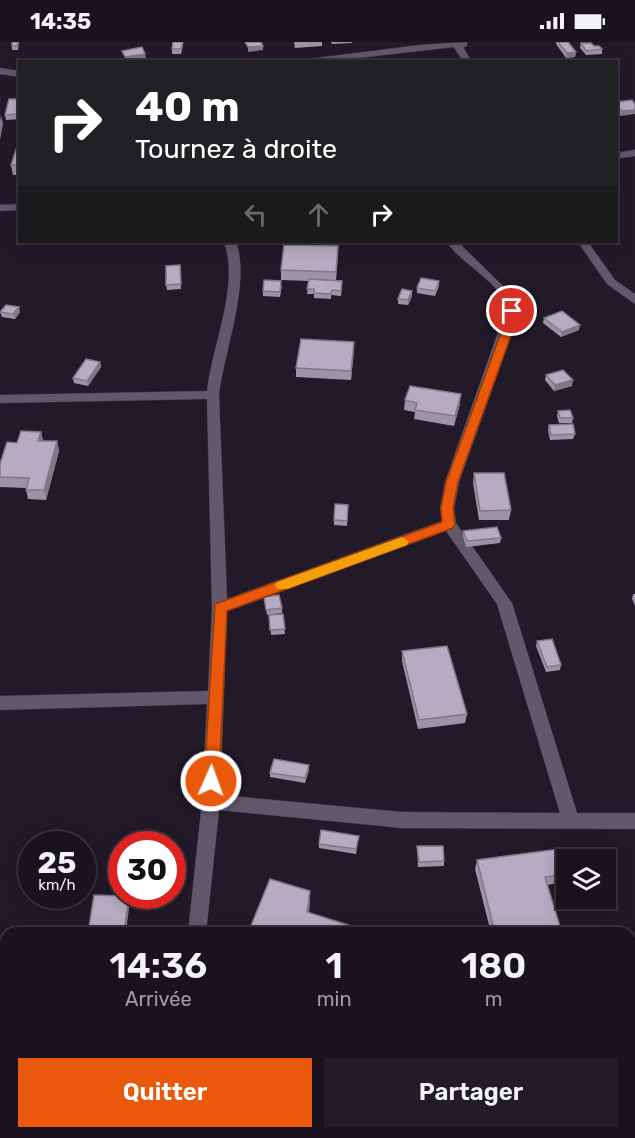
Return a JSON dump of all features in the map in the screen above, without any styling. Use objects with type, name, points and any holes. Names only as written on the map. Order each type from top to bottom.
[{"type":"street","points":[[312,60],[421,46],[460,44],[467,60]]},
{"type":"street","points":[[0,71],[18,74]]},
{"type":"street","points":[[618,156],[635,153]]},
{"type":"street","points":[[0,208],[18,207]]},
{"type":"street","points":[[198,927],[211,802],[214,697],[220,608],[213,395],[216,367],[228,324],[233,293],[234,248],[231,243]]},
{"type":"street","points":[[453,243],[505,293],[512,304],[512,311],[452,482],[447,508],[449,524],[504,603],[571,822]]},
{"type":"street","points":[[584,243],[611,282],[635,300]]},
{"type":"street","points":[[0,399],[213,395]]},
{"type":"street","points":[[220,608],[449,524]]},
{"type":"street","points":[[0,702],[214,697]]},
{"type":"street","points":[[211,802],[402,819],[635,821]]},
{"type":"building","points":[[173,42],[183,42],[181,49],[172,49]]},
{"type":"building","points":[[245,42],[261,42],[263,46],[248,47]]},
{"type":"building","points":[[558,42],[568,42],[576,52],[567,53]]},
{"type":"building","points":[[581,43],[591,43],[602,49],[586,51]]},
{"type":"building","points":[[142,47],[145,54],[125,57],[122,51]]},
{"type":"building","points":[[9,99],[18,99],[18,114],[5,115]]},
{"type":"building","points":[[632,100],[635,110],[622,111],[618,108],[618,102]]},
{"type":"building","points":[[18,144],[18,165],[11,165]]},
{"type":"building","points":[[284,245],[338,246],[336,272],[281,270]]},
{"type":"building","points":[[180,265],[181,284],[166,285],[166,266]]},
{"type":"building","points":[[421,278],[439,281],[435,291],[417,288]]},
{"type":"building","points":[[309,279],[342,281],[341,291],[332,290],[331,294],[314,293],[314,289],[307,289]]},
{"type":"building","points":[[264,280],[281,281],[280,292],[263,291]]},
{"type":"building","points":[[402,289],[412,291],[408,300],[398,299]]},
{"type":"building","points":[[6,305],[19,307],[13,314],[0,312]]},
{"type":"building","points":[[562,311],[580,325],[562,332],[544,318]]},
{"type":"building","points":[[301,339],[354,342],[351,371],[296,368]]},
{"type":"building","points":[[86,359],[100,362],[87,381],[73,378]]},
{"type":"building","points":[[563,370],[573,380],[555,385],[546,375]]},
{"type":"building","points":[[410,386],[461,394],[455,416],[415,410],[417,403],[405,400]]},
{"type":"building","points":[[570,410],[573,418],[560,418],[558,411]]},
{"type":"building","points":[[573,424],[575,434],[551,435],[549,425]]},
{"type":"building","points":[[21,431],[41,432],[38,441],[57,441],[44,490],[26,490],[29,478],[0,477],[0,464],[7,442],[17,443]]},
{"type":"building","points":[[474,473],[504,473],[511,510],[480,511]]},
{"type":"building","points":[[335,504],[348,505],[347,521],[334,520]]},
{"type":"building","points":[[497,527],[501,538],[467,541],[463,531]]},
{"type":"building","points":[[279,595],[282,608],[266,610],[264,597]]},
{"type":"building","points":[[283,614],[285,629],[270,630],[269,615]]},
{"type":"building","points":[[552,639],[561,665],[547,667],[537,641]]},
{"type":"building","points":[[447,646],[467,714],[419,720],[402,651]]},
{"type":"building","points":[[274,759],[309,765],[305,778],[270,773]]},
{"type":"building","points":[[321,830],[359,836],[356,849],[319,844]]},
{"type":"building","points":[[417,846],[443,846],[444,861],[419,862]]},
{"type":"building","points":[[556,849],[556,875],[545,877],[560,927],[494,927],[477,860]]},
{"type":"building","points":[[270,879],[310,891],[307,912],[354,927],[250,927]]},
{"type":"building","points":[[96,895],[108,895],[108,909],[127,909],[125,927],[89,927],[92,909],[96,909]]},
{"type":"slow traffic","points":[[282,585],[402,541]]},
{"type":"route","points":[[211,781],[220,608],[449,524],[447,508],[452,482],[512,311]]}]
